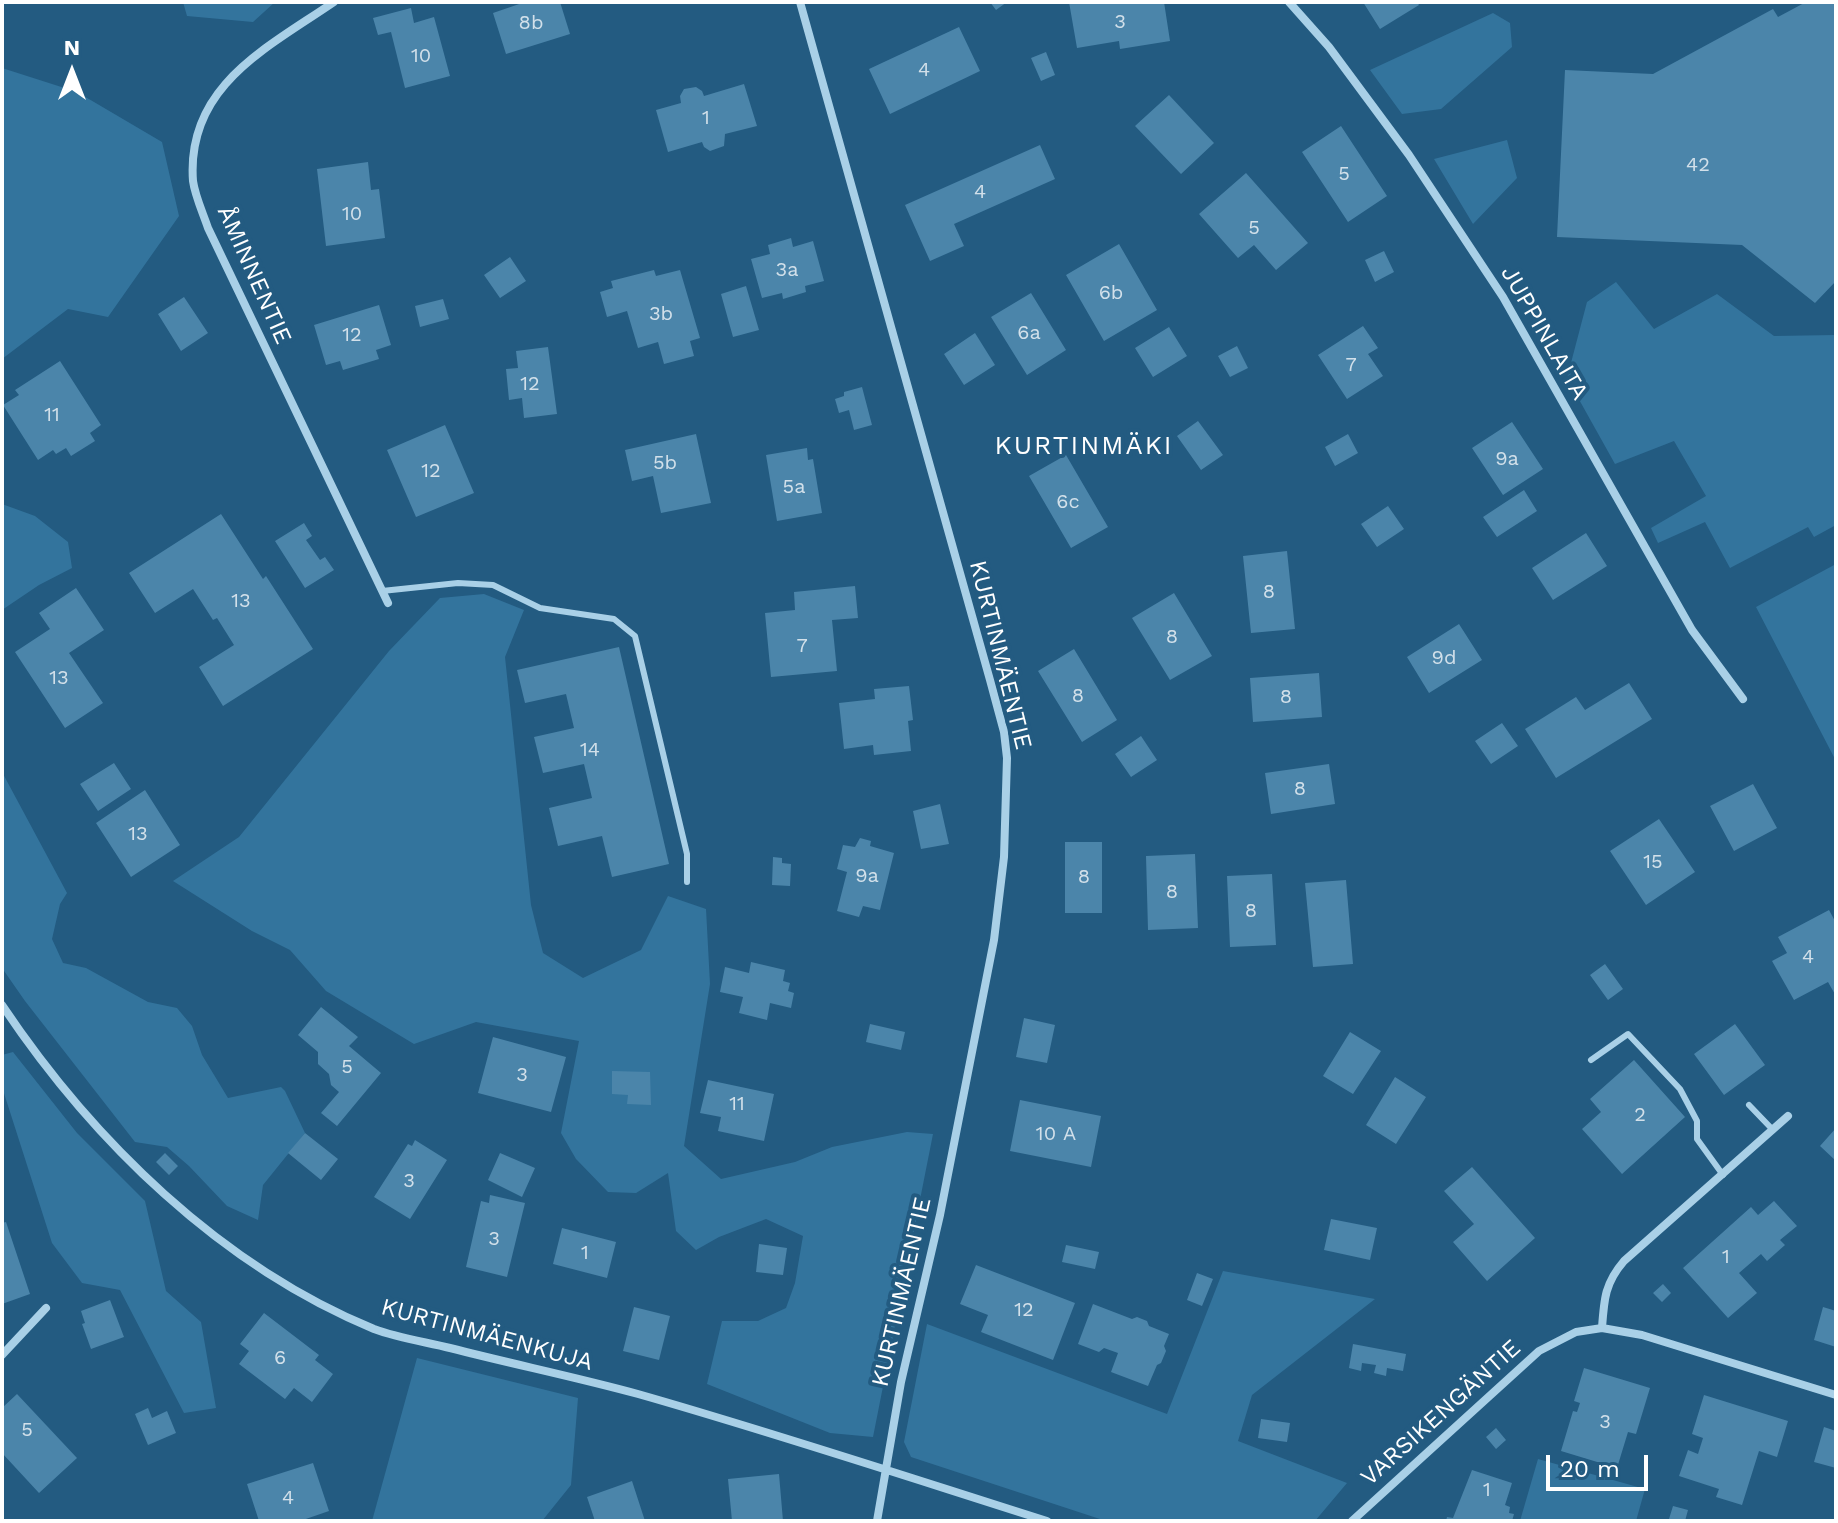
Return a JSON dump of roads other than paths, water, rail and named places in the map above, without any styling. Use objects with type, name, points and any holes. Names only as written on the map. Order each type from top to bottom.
[{"type":"street","name":"ÅMINNENTIE","points":[[334,2],[253,57],[213,96],[193,149],[193,184],[208,228],[388,603]]},
{"type":"street","name":"KURTINMÄENTIE","points":[[800,2],[986,666],[1004,732],[1007,758],[1004,857],[994,940],[940,1215],[901,1382],[877,1521]]},
{"type":"street","name":"JUPPINLAITA","points":[[1289,2],[1329,47],[1409,155],[1503,297],[1692,630],[1743,699]]},
{"type":"street","name":"KURTINMÄENKUJA","points":[[2,1005],[27,1043],[91,1121],[152,1185],[239,1253],[316,1301],[376,1330],[637,1394],[1047,1521]]},
{"type":"street","points":[[1602,1328],[1605,1295],[1611,1276],[1624,1261],[1788,1116]]},
{"type":"street","points":[[2,1355],[46,1308]]},
{"type":"street","name":"VARSIKENGÄNTIE","points":[[1352,1521],[1539,1351],[1576,1332],[1602,1328],[1642,1335],[1836,1395]]},
{"type":"lane","points":[[382,591],[458,583],[493,585],[540,608],[614,619],[635,636],[687,854],[687,882]]},
{"type":"lane","points":[[1591,1060],[1628,1034],[1680,1089],[1697,1121],[1697,1139],[1723,1175]]},
{"type":"lane","points":[[1749,1105],[1773,1130]]},
{"type":"district","name":"KURTINMÄKI","points":[[1084,446]]}]
